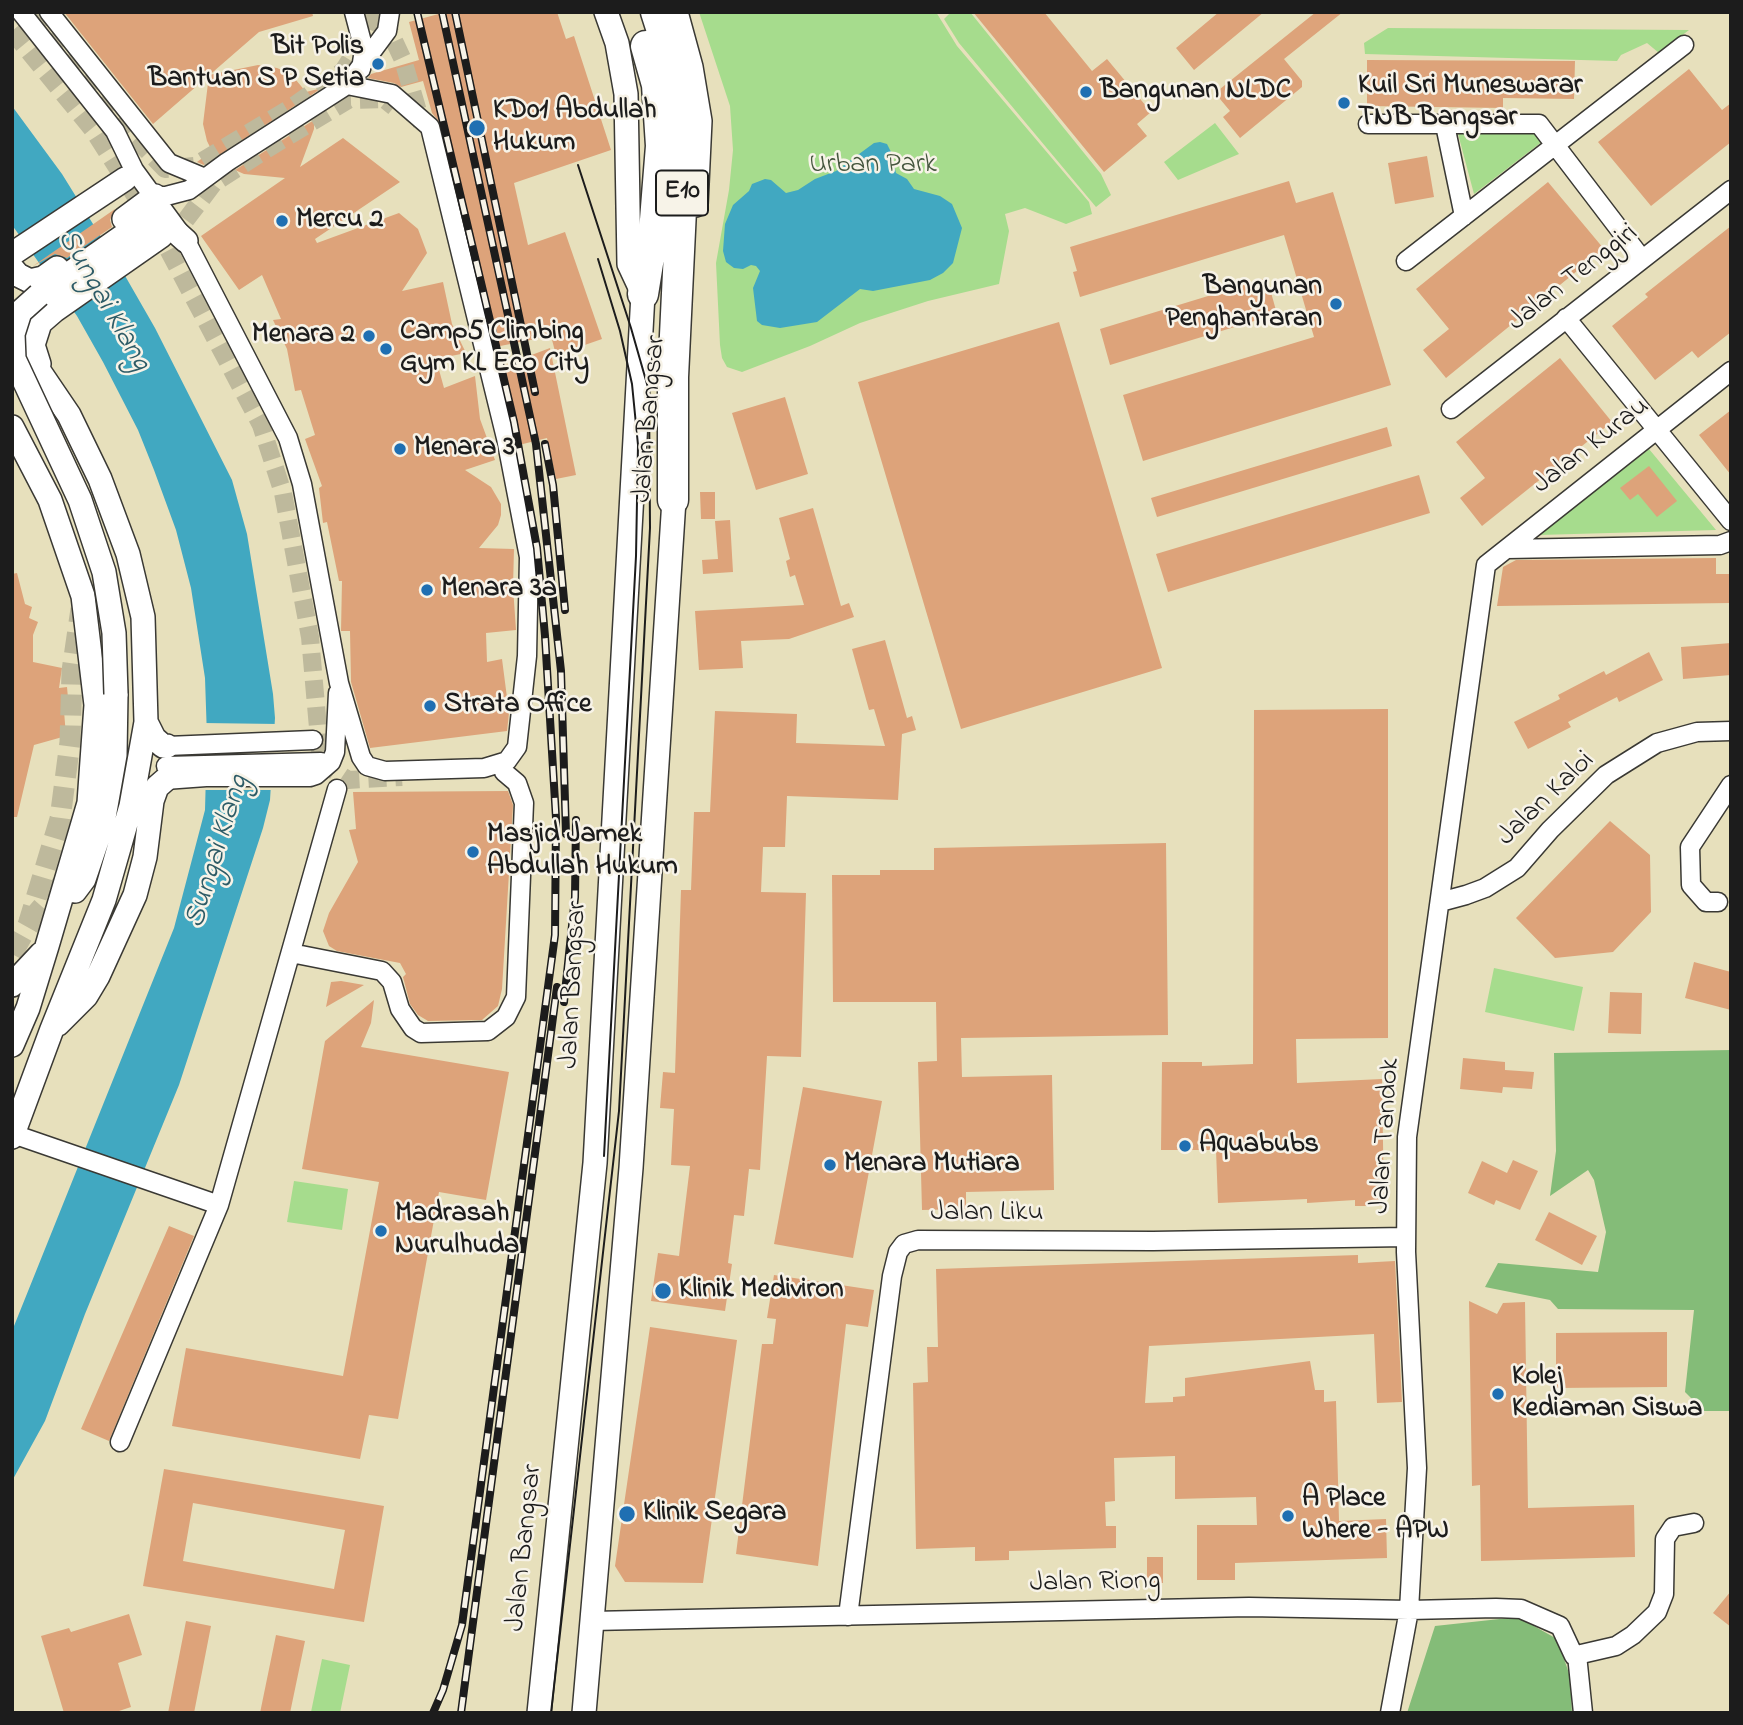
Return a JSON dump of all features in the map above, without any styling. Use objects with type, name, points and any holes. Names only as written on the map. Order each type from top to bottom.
[{"type":"highway","name":"E10","points":[[635,12],[657,85],[661,146],[656,220],[643,294]]},
{"type":"highway","name":"E10","points":[[656,12],[679,84],[684,147],[673,377],[673,500]]},
{"type":"main road","name":"Jalan Bangsar","points":[[538,1713],[595,1163],[643,294],[629,264],[626,94],[617,43],[606,12]]},
{"type":"main road","name":"Jalan Bangsar","points":[[584,1713],[632,1154],[673,500],[687,354],[700,121],[691,67],[676,12]]},
{"type":"main road","points":[[125,179],[14,257],[18,275],[30,281],[43,278],[145,208]]},
{"type":"main road","points":[[145,208],[149,218],[166,223],[186,241]]},
{"type":"main road","points":[[58,912],[84,879],[103,823],[115,755],[114,633],[104,572],[80,500],[14,359],[13,334],[20,312],[145,208]]},
{"type":"main road","points":[[44,377],[33,345],[40,323],[156,239]]},
{"type":"main road","points":[[12,331],[69,415],[100,479],[128,554],[143,617],[146,722],[131,806],[104,900],[13,1135]]},
{"type":"main road","points":[[12,427],[50,500],[83,596],[96,705],[89,803],[28,1008],[12,1045]]},
{"type":"main road","points":[[52,1029],[86,996],[135,895],[145,857],[152,800],[166,764],[163,746],[154,738],[146,722]]},
{"type":"main road","points":[[131,806],[156,770],[166,764]]},
{"type":"main road","points":[[12,985],[47,946]]},
{"type":"street","points":[[21,12],[115,131],[134,170],[145,208],[166,196],[190,190]]},
{"type":"street","points":[[49,12],[169,163],[205,178]]},
{"type":"street","points":[[354,12],[363,50],[361,69]]},
{"type":"street","points":[[347,85],[392,94],[430,127],[506,438],[529,556],[527,656],[517,747],[507,761],[484,768],[385,771],[367,766],[361,757],[339,683],[302,484],[288,438],[186,241],[182,212],[183,201],[190,190],[205,178],[347,85],[387,31],[390,12]]},
{"type":"street","points":[[1406,261],[1684,45]]},
{"type":"street","points":[[1367,124],[1539,124],[1642,259]]},
{"type":"street","points":[[1445,125],[1464,216]]},
{"type":"street","name":"Jalan Tenggiri","points":[[1451,410],[1731,190]]},
{"type":"street","points":[[1566,318],[1731,521]]},
{"type":"street","name":"Jalan Kurau","points":[[1486,565],[1731,371]]},
{"type":"street","points":[[1507,548],[1720,545],[1731,541]]},
{"type":"street","name":"Jalan Tandok","points":[[1390,1713],[1409,1610],[1417,1468],[1406,1237],[1407,1137],[1486,565]]},
{"type":"street","points":[[166,764],[313,766],[331,762],[335,752],[339,683]]},
{"type":"street","name":"Jalan Kaloi","points":[[1440,902],[1485,888],[1517,868],[1550,830],[1606,775],[1657,743],[1697,732],[1731,730]]},
{"type":"street","points":[[166,764],[311,740]]},
{"type":"street","points":[[291,953],[382,971],[392,982],[400,1009],[412,1028],[421,1033],[488,1031],[506,1017],[516,996],[524,803],[517,783],[503,772]]},
{"type":"street","points":[[1718,902],[1706,902],[1690,885],[1690,847],[1731,785]]},
{"type":"street","points":[[120,1442],[219,1205],[337,789]]},
{"type":"street","points":[[13,1135],[219,1205]]},
{"type":"street","name":"Jalan Liku","points":[[848,1616],[892,1276],[898,1252],[904,1244],[918,1240],[956,1239],[1153,1241],[1406,1237]]},
{"type":"street","points":[[1584,1713],[1577,1655],[1616,1646],[1633,1635],[1657,1612],[1664,1594],[1665,1539],[1674,1527],[1694,1523]]},
{"type":"street","name":"Jalan Riong","points":[[592,1621],[1249,1607],[1521,1609],[1560,1626],[1574,1656],[1577,1655]]},
{"type":"green space","name":"Urban Park","points":[[699,12],[936,12],[957,46],[1089,202],[1092,214],[1066,224],[1025,208],[1005,214],[1009,231],[999,284],[928,301],[860,323],[742,372],[727,367],[720,345],[716,263],[733,150],[730,106]]},
{"type":"green space","points":[[951,12],[970,12],[1101,174],[1111,195],[1096,207],[959,43],[944,19]]},
{"type":"green space","points":[[1388,28],[1689,30],[1659,53],[1647,43],[1621,55],[1617,61],[1365,54],[1364,43]]},
{"type":"green space","points":[[1215,123],[1239,154],[1178,180],[1164,162]]},
{"type":"green space","points":[[1457,130],[1538,133],[1543,141],[1474,194]]},
{"type":"green space","points":[[1649,449],[1716,530],[1539,535]]},
{"type":"green space","points":[[1494,968],[1583,987],[1574,1031],[1485,1012]]},
{"type":"green space","points":[[1731,1050],[1731,1411],[1704,1411],[1685,1392],[1694,1310],[1558,1309],[1550,1300],[1485,1287],[1498,1263],[1598,1272],[1606,1232],[1594,1180],[1588,1170],[1550,1196],[1556,1151],[1554,1053]]},
{"type":"green space","points":[[294,1181],[348,1189],[342,1230],[287,1222]]},
{"type":"green space","points":[[1518,1617],[1557,1639],[1570,1676],[1572,1713],[1407,1713],[1435,1626]]},
{"type":"green space","points":[[322,1659],[350,1665],[340,1713],[311,1712]]},
{"type":"water","name":"Sungai Klang","points":[[12,106],[62,174],[124,274],[155,328],[232,480],[247,534],[275,718],[270,800],[263,828],[179,1085],[85,1314],[45,1421],[12,1481],[12,1331],[174,928],[205,810],[207,737],[205,678],[191,588],[176,530],[154,470],[138,430],[77,316],[12,225]]},
{"type":"water","points":[[874,143],[887,144],[896,173],[907,179],[914,189],[940,196],[952,204],[962,228],[953,263],[930,280],[873,291],[860,289],[817,322],[780,328],[762,325],[757,321],[753,288],[760,271],[751,265],[743,269],[734,268],[726,262],[723,251],[725,224],[733,205],[749,191],[752,184],[765,179],[771,180],[786,193],[798,190],[815,179],[836,171]]},
{"type":"pier","points":[[203,723],[278,724],[274,790],[202,790]]},
{"type":"building","points":[[64,12],[312,12],[313,16],[259,32],[153,124]]},
{"type":"building","points":[[446,12],[557,12],[566,39],[574,36],[611,150],[514,183],[528,245],[565,232],[602,339],[556,355],[551,336],[495,347],[441,124],[432,113],[423,81],[401,87],[368,78],[371,74],[419,60],[409,22]]},
{"type":"building","name":"Bangunan NLDC","points":[[973,12],[1044,12],[1092,71],[1107,59],[1151,112],[1137,124],[1147,136],[1104,172]]},
{"type":"building","points":[[1219,12],[1264,12],[1194,70],[1176,48]]},
{"type":"building","points":[[1316,12],[1343,12],[1284,59],[1302,81],[1302,87],[1240,138],[1223,117],[1230,111],[1215,93]]},
{"type":"building","points":[[1367,60],[1575,61],[1574,99],[1503,98],[1503,108],[1367,106]]},
{"type":"building","points":[[258,65],[277,68],[291,74],[306,92],[322,88],[204,165],[197,162],[212,151],[203,124],[209,75]]},
{"type":"building","points":[[1689,69],[1722,110],[1731,103],[1731,142],[1651,206],[1598,142]]},
{"type":"building","points":[[314,120],[314,129],[300,167],[343,138],[400,182],[315,239],[317,243],[399,213],[418,229],[427,253],[402,291],[443,282],[452,324],[466,353],[436,359],[444,388],[475,376],[480,419],[495,460],[465,470],[491,487],[501,504],[498,525],[479,548],[514,549],[516,630],[486,633],[487,662],[502,659],[509,713],[507,731],[370,748],[351,682],[350,631],[341,631],[342,581],[339,581],[327,522],[323,523],[319,488],[322,486],[305,439],[315,435],[301,390],[295,391],[287,349],[273,320],[281,319],[262,275],[239,290],[201,236],[285,178],[244,174],[235,170]]},
{"type":"building","points":[[1427,156],[1434,197],[1395,204],[1388,163]]},
{"type":"building","points":[[1289,181],[1296,203],[1333,192],[1391,385],[1143,461],[1123,395],[1314,337],[1284,235],[1080,297],[1073,272],[1077,271],[1070,247]]},
{"type":"building","points":[[1548,182],[1604,249],[1446,378],[1423,350],[1449,329],[1416,289]]},
{"type":"building","points":[[115,209],[110,220],[112,227],[67,258],[55,254],[33,266]]},
{"type":"building","points":[[1731,226],[1731,332],[1698,358],[1692,351],[1655,380],[1612,326],[1648,297],[1645,294]]},
{"type":"building","points":[[1267,278],[1277,314],[1110,365],[1100,329]]},
{"type":"building","points":[[1059,322],[1162,668],[961,729],[858,382]]},
{"type":"building","points":[[550,348],[576,475],[556,479],[547,438],[519,445],[500,367]]},
{"type":"building","points":[[1560,358],[1612,422],[1482,526],[1460,498],[1485,478],[1456,442]]},
{"type":"building","points":[[785,397],[808,474],[756,490],[732,413]]},
{"type":"building","points":[[1731,410],[1731,475],[1699,435]]},
{"type":"building","points":[[1387,427],[1392,446],[1157,517],[1151,498]]},
{"type":"building","points":[[1649,466],[1677,501],[1657,517],[1638,494],[1630,500],[1620,488]]},
{"type":"building","points":[[1419,475],[1430,513],[1168,592],[1156,554]]},
{"type":"building","points":[[700,492],[715,492],[715,519],[701,519]]},
{"type":"building","points":[[813,508],[841,606],[849,603],[854,617],[789,639],[741,641],[743,668],[699,670],[695,611],[804,605],[795,575],[790,577],[786,561],[790,559],[779,518]]},
{"type":"building","points":[[730,520],[733,572],[703,574],[702,560],[718,559],[715,521]]},
{"type":"building","points":[[1716,558],[1716,574],[1731,574],[1731,603],[1497,606],[1503,567],[1516,560]]},
{"type":"building","points":[[17,573],[25,604],[32,607],[29,618],[38,622],[33,635],[33,662],[62,668],[59,688],[67,687],[69,709],[64,711],[66,736],[34,745],[17,817],[12,817],[12,574]]},
{"type":"building","points":[[885,640],[907,718],[912,716],[916,730],[902,734],[898,800],[787,796],[785,847],[763,847],[761,892],[806,893],[801,1057],[767,1056],[760,1170],[749,1169],[744,1216],[734,1215],[728,1263],[732,1264],[725,1311],[651,1301],[658,1253],[679,1256],[690,1166],[671,1165],[674,1109],[660,1108],[663,1072],[675,1073],[681,890],[691,890],[694,812],[710,812],[715,711],[797,714],[796,743],[885,746],[874,709],[869,710],[852,649]]},
{"type":"building","points":[[1731,643],[1731,675],[1683,679],[1681,647]]},
{"type":"building","points":[[1649,652],[1663,680],[1619,702],[1617,697],[1568,722],[1571,727],[1528,749],[1514,722],[1560,699],[1558,695],[1604,671],[1606,675]]},
{"type":"building","points":[[1388,709],[1388,1038],[1296,1039],[1297,1083],[1382,1079],[1384,1206],[1355,1206],[1355,1200],[1307,1203],[1307,1199],[1218,1203],[1216,1150],[1161,1150],[1162,1062],[1202,1062],[1202,1066],[1253,1064],[1254,710]]},
{"type":"building","points":[[508,791],[513,805],[502,989],[498,1006],[482,1020],[428,1021],[418,1015],[410,1004],[403,977],[406,974],[400,963],[337,951],[329,946],[323,931],[329,913],[358,862],[349,830],[356,829],[353,792]]},
{"type":"building","points":[[1610,821],[1650,855],[1651,912],[1613,952],[1555,958],[1516,918]]},
{"type":"building","points":[[1166,843],[1168,1035],[961,1038],[962,1077],[1052,1075],[1054,1190],[966,1192],[966,1209],[922,1210],[918,1062],[937,1061],[936,1002],[833,1002],[832,875],[880,875],[880,870],[934,870],[934,848]]},
{"type":"building","points":[[1694,962],[1731,972],[1731,1010],[1685,998]]},
{"type":"building","points":[[331,982],[364,985],[326,1007]]},
{"type":"building","points":[[1610,992],[1642,993],[1641,1034],[1608,1033]]},
{"type":"building","points":[[374,1000],[371,1023],[361,1047],[509,1072],[486,1200],[439,1192],[398,1419],[369,1415],[360,1459],[172,1426],[186,1348],[343,1376],[379,1182],[302,1169],[325,1041]]},
{"type":"building","points":[[1463,1058],[1505,1062],[1505,1070],[1534,1072],[1532,1089],[1503,1087],[1502,1093],[1460,1089]]},
{"type":"building","name":"Menara Mutiara","points":[[803,1087],[882,1101],[853,1258],[774,1244]]},
{"type":"building","points":[[1513,1160],[1538,1171],[1520,1210],[1496,1200],[1494,1205],[1468,1193],[1482,1161],[1507,1173]]},
{"type":"building","points":[[1549,1212],[1597,1236],[1582,1265],[1535,1240]]},
{"type":"building","points":[[169,1226],[194,1236],[109,1441],[81,1429]]},
{"type":"building","points":[[1358,1255],[1358,1263],[1395,1261],[1402,1402],[1377,1403],[1374,1334],[1149,1346],[1145,1403],[1173,1402],[1173,1397],[1185,1396],[1185,1378],[1310,1361],[1315,1390],[1324,1390],[1324,1402],[1336,1401],[1339,1521],[1386,1519],[1387,1558],[1235,1563],[1235,1580],[1197,1580],[1197,1525],[1257,1525],[1256,1497],[1175,1499],[1175,1456],[1114,1458],[1115,1501],[1105,1502],[1106,1526],[1116,1526],[1116,1548],[1009,1551],[1009,1560],[975,1561],[975,1547],[916,1549],[913,1383],[928,1382],[927,1347],[938,1347],[936,1269]]},
{"type":"building","points":[[774,1275],[874,1290],[868,1327],[846,1324],[818,1566],[736,1554],[762,1344],[773,1344],[776,1319],[767,1318]]},
{"type":"building","points":[[1469,1301],[1497,1314],[1503,1303],[1525,1302],[1528,1508],[1634,1505],[1635,1557],[1481,1561],[1480,1485],[1472,1486]]},
{"type":"building","points":[[650,1327],[737,1340],[703,1583],[625,1582],[615,1566]]},
{"type":"building","points":[[1667,1332],[1667,1387],[1556,1388],[1556,1333]]},
{"type":"building","points":[[164,1469],[384,1506],[364,1622],[143,1586]],"holes":[[[193,1503],[345,1530],[334,1589],[183,1561]]]},
{"type":"building","points":[[1147,1557],[1163,1557],[1163,1583],[1147,1583]]},
{"type":"building","points":[[1731,1591],[1731,1627],[1713,1613]]},
{"type":"building","points":[[129,1614],[142,1655],[118,1663],[131,1707],[113,1713],[64,1713],[41,1636],[69,1628],[71,1632]]},
{"type":"building","points":[[186,1621],[211,1626],[194,1713],[168,1713]]},
{"type":"building","points":[[276,1635],[305,1641],[290,1713],[260,1713]]},
{"type":"tunnel","points":[[35,12],[134,137],[165,169],[194,166],[292,107],[343,71],[375,12]]},
{"type":"tunnel","points":[[383,17],[403,60],[422,125]]},
{"type":"tunnel","points":[[12,31],[93,130],[161,236],[261,425],[283,493],[310,637],[321,762],[348,780],[402,777]]},
{"type":"tunnel","points":[[177,243],[175,234],[214,183],[267,149],[348,100],[384,99],[394,107]]},
{"type":"tunnel","points":[[12,954],[28,925],[60,819],[70,742],[72,671],[81,609]]},
{"type":"tunnel","points":[[28,925],[67,880]]},
{"type":"tram line","points":[[551,1713],[619,1111],[650,528],[649,391],[578,165]]},
{"type":"tram line","points":[[598,259],[620,331],[632,384],[638,445],[636,556],[604,1156]]},
{"type":"railway","points":[[417,12],[514,422],[537,548],[556,818],[555,935],[462,1625],[443,1690],[433,1713]]},
{"type":"railway","points":[[442,12],[536,444],[561,671],[566,834]]},
{"type":"railway","points":[[455,12],[535,392]]},
{"type":"railway","points":[[545,444],[553,485],[565,610]]},
{"type":"railway","points":[[564,1002],[575,897],[576,820]]},
{"type":"railway","points":[[461,1713],[557,987]]},
{"type":"place","name":"Bit Polis Bantuan S P Setia","points":[[378,64]]},
{"type":"place","name":"Bangunan NLDC","points":[[1086,92]]},
{"type":"place","name":"Kuil Sri Muneswarar TNB Bangsar","points":[[1344,103]]},
{"type":"place","name":"KD01 Abdullah Hukum","points":[[477,128]]},
{"type":"place","name":"Mercu 2","points":[[282,221]]},
{"type":"place","name":"Bangunan Penghantaran","points":[[1336,304]]},
{"type":"place","name":"Menara 2","points":[[369,336]]},
{"type":"place","name":"Camp5 Climbing Gym KL Eco City","points":[[386,349]]},
{"type":"place","name":"Menara 3","points":[[400,449]]},
{"type":"place","name":"Menara 3a","points":[[427,590]]},
{"type":"place","name":"Strata Office","points":[[430,706]]},
{"type":"place","name":"Masjid Jamek Abdullah Hukum","points":[[473,852]]},
{"type":"place","name":"Aquabubs","points":[[1185,1146]]},
{"type":"place","name":"Menara Mutiara","points":[[830,1165]]},
{"type":"place","name":"Madrasah Nurulhuda","points":[[381,1231]]},
{"type":"place","name":"Klinik Mediviron","points":[[663,1291]]},
{"type":"place","name":"Kolej Kediaman Siswa","points":[[1498,1394]]},
{"type":"place","name":"Klinik Segara","points":[[627,1514]]},
{"type":"place","name":"A Place Where - APW","points":[[1288,1516]]}]
